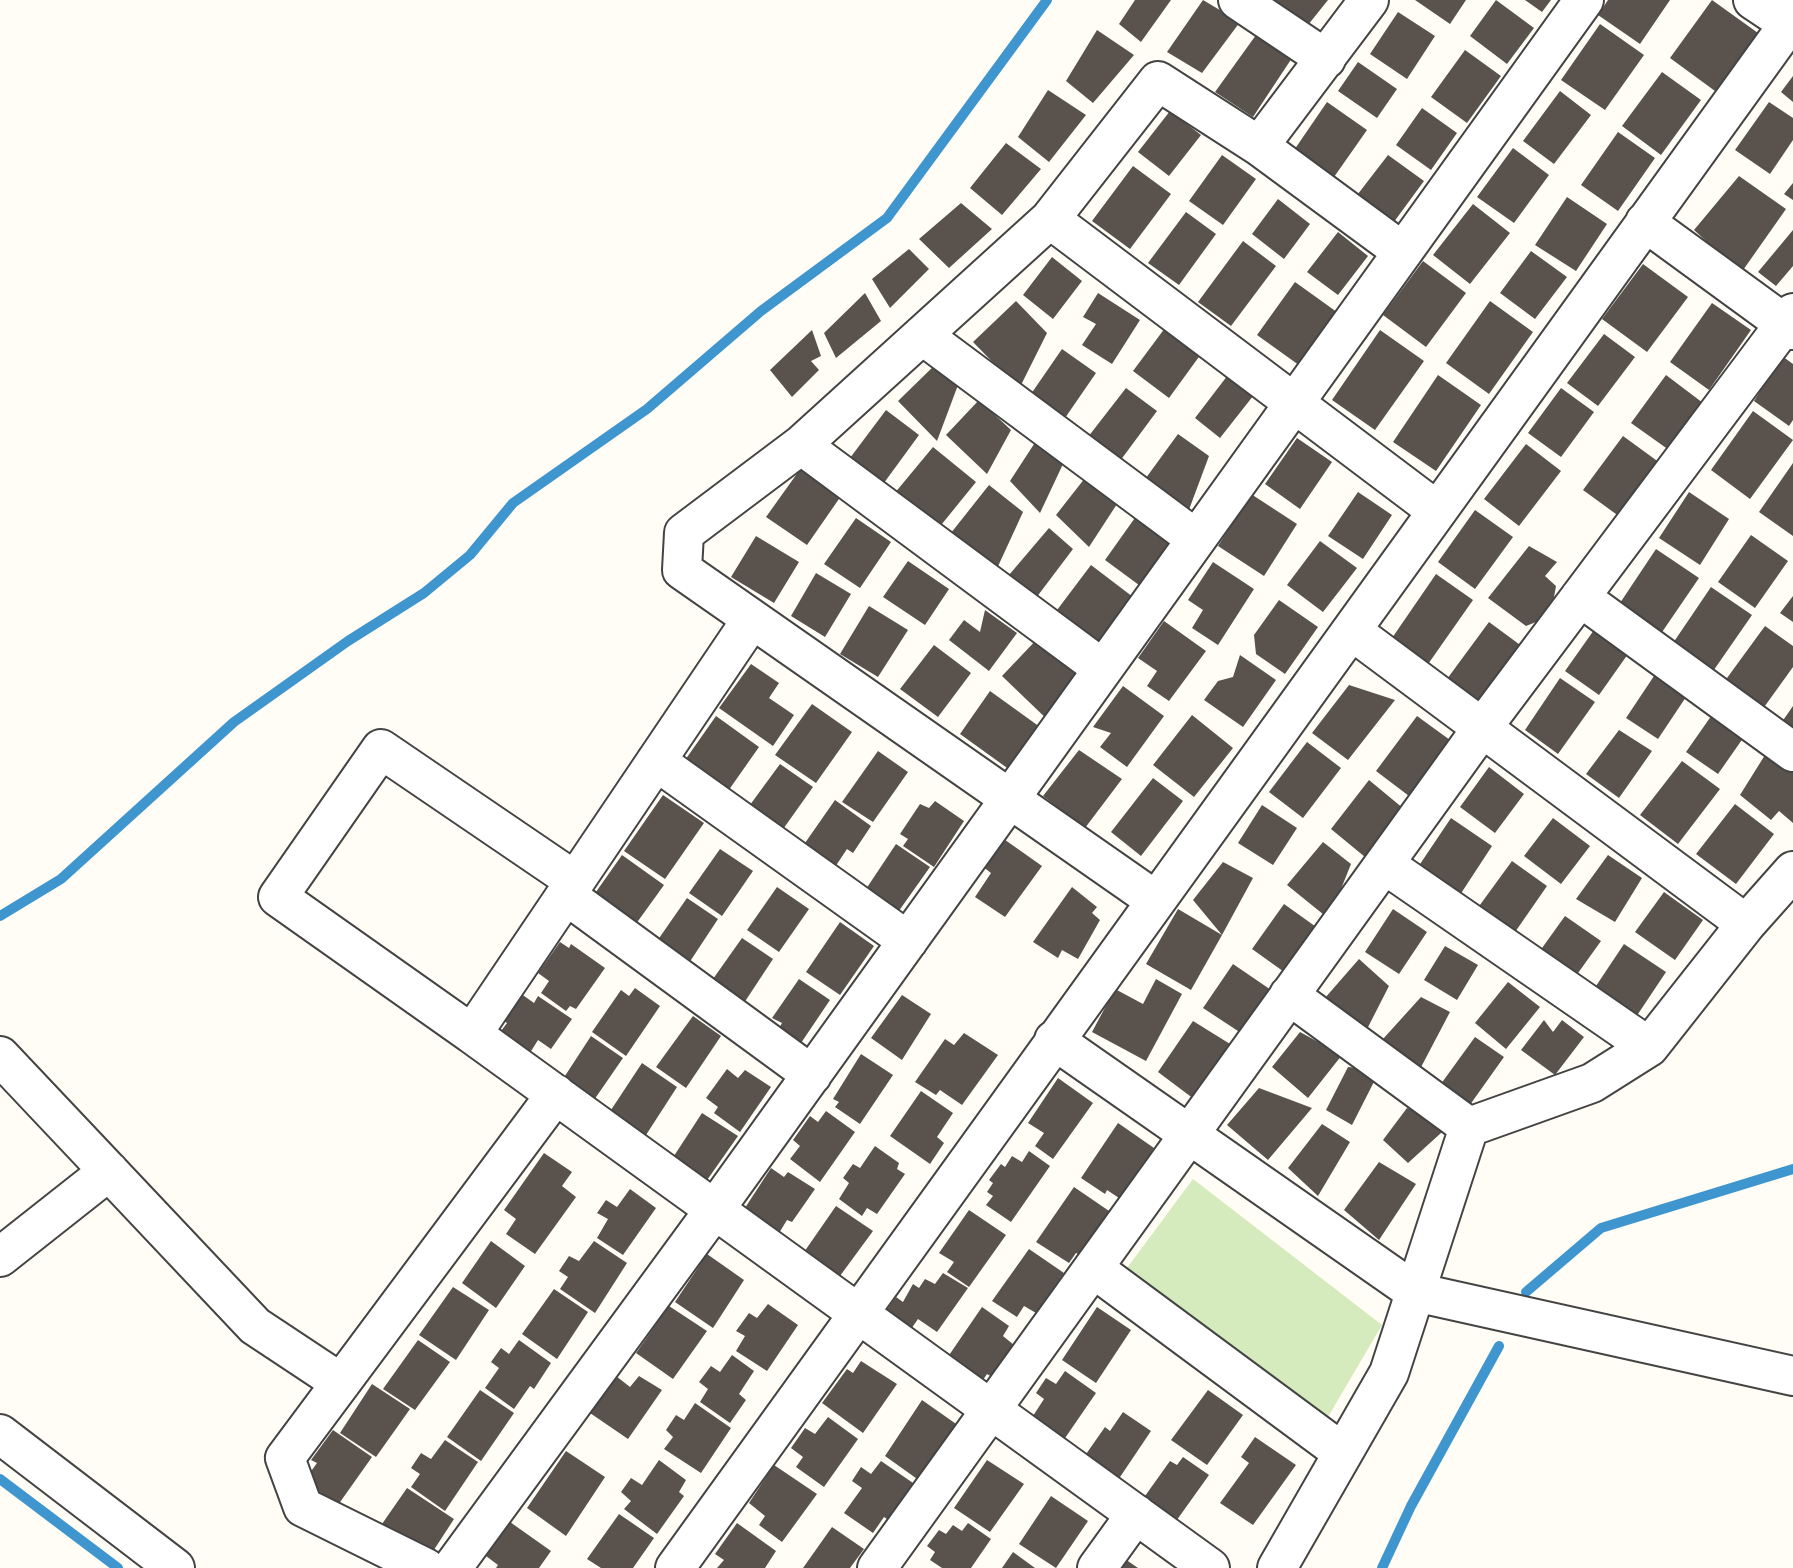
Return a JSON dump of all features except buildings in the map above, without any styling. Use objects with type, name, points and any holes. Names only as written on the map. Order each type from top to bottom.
[{"type":"street","points":[[1238,0],[1326,59]]},
{"type":"street","points":[[1259,146],[1369,0]]},
{"type":"street","points":[[452,1568],[715,1209],[1584,0]]},
{"type":"street","points":[[675,1568],[1791,21],[1753,0]]},
{"type":"street","points":[[1155,900],[682,570],[684,533],[801,445],[1050,219],[1158,81],[1259,146],[1403,252]]},
{"type":"street","points":[[1050,219],[1436,510]]},
{"type":"street","points":[[877,1568],[1482,728],[1790,322],[1645,222]]},
{"type":"street","points":[[922,335],[1196,540]]},
{"type":"street","points":[[801,445],[1103,669]]},
{"type":"street","points":[[1580,597],[1793,751]]},
{"type":"street","points":[[472,1034],[752,619]]},
{"type":"street","points":[[1352,631],[1746,923]]},
{"type":"street","points":[[811,1075],[571,888],[381,749],[278,897],[556,1094],[1210,1568]]},
{"type":"street","points":[[656,761],[908,941]]},
{"type":"street","points":[[1384,864],[1649,1047]]},
{"type":"street","points":[[1469,1127],[1592,1083],[1649,1047],[1746,923],[1793,872]]},
{"type":"street","points":[[1289,995],[1469,1127]]},
{"type":"street","points":[[1054,1040],[1415,1292],[1793,1376]]},
{"type":"street","points":[[0,1056],[255,1326],[341,1383]]},
{"type":"street","points":[[426,1568],[303,1507],[285,1458],[556,1094]]},
{"type":"street","points":[[1276,1568],[1389,1373],[1469,1127]]},
{"type":"street","points":[[0,1256],[108,1171]]},
{"type":"street","points":[[1093,1268],[1343,1453]]},
{"type":"street","points":[[0,1434],[175,1568]]},
{"type":"street","points":[[1097,1568],[1136,1514]]},
{"type":"green space","points":[[1193,1179],[1382,1325],[1325,1422],[1124,1272]]},
{"type":"waterway","points":[[0,916],[61,879],[234,722],[348,641],[424,593],[470,555],[513,503],[647,409],[761,311],[887,218],[1047,0]]},
{"type":"waterway","points":[[1526,1292],[1601,1228],[1793,1169]]},
{"type":"waterway","points":[[1382,1568],[1411,1506],[1499,1346]]},
{"type":"waterway","points":[[0,1479],[118,1568]]}]
